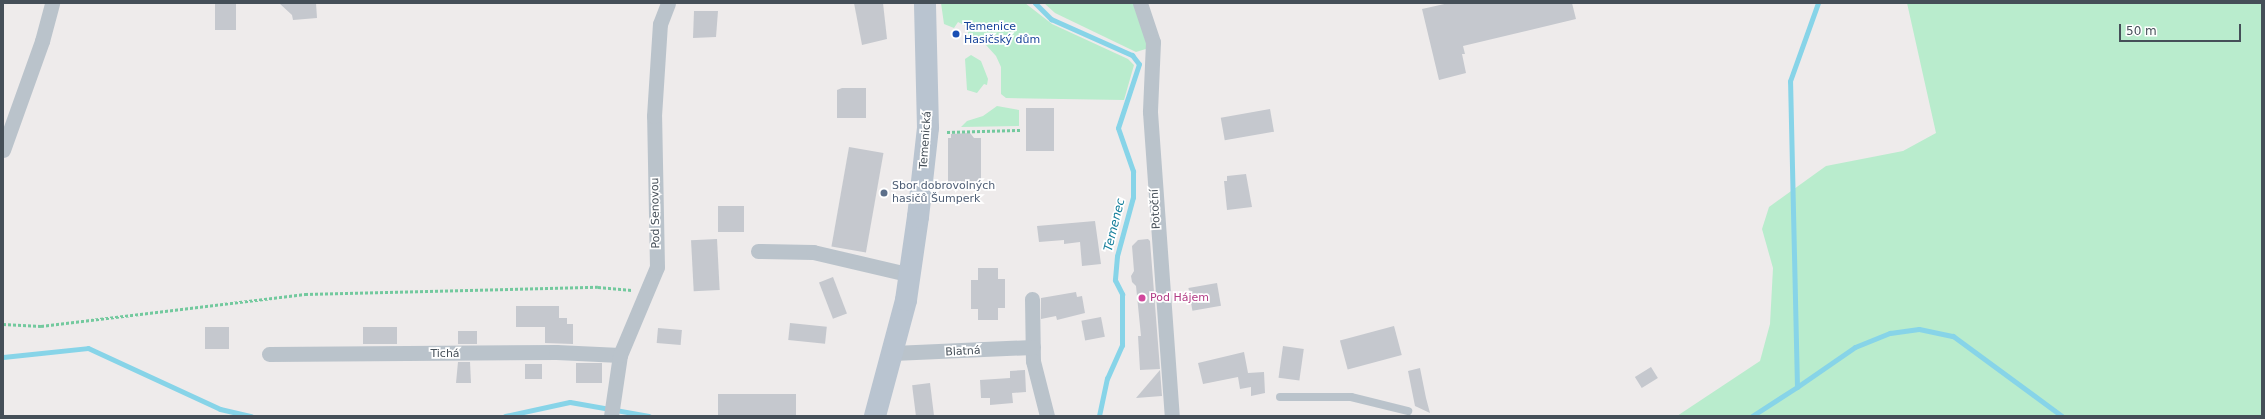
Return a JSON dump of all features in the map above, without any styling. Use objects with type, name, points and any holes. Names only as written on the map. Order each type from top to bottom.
[{"type":"street","points":[[3,150],[42,41],[52,3]]},
{"type":"street","name":"Pod Senovou","points":[[611,416],[620,355],[657,267],[654,116],[660,24],[668,3]]},
{"type":"street","name":"Temenická","points":[[875,416],[893,353],[911,276],[928,128],[925,3]]},
{"type":"street","name":"Potoční","points":[[1140,3],[1153,42],[1150,112],[1172,416]]},
{"type":"street","points":[[758,251],[814,252],[911,276]]},
{"type":"street","points":[[1032,299],[1034,361],[1047,416]]},
{"type":"street","name":"Blatná","points":[[893,353],[1033,347]]},
{"type":"street","name":"Tichá","points":[[269,354],[556,352],[620,355]]},
{"type":"lane","points":[[1280,396],[1350,397],[1408,411]]},
{"type":"path","points":[[944,132],[1020,130]]},
{"type":"path","points":[[3,324],[41,326],[305,294],[598,287],[648,291]]},
{"type":"green space","points":[[941,3],[1025,3],[1052,24],[1128,59],[1134,65],[1124,100],[1006,98],[1001,94],[1001,67],[996,56],[986,45],[968,38],[968,27],[958,22],[954,28],[944,24]]},
{"type":"green space","points":[[1044,3],[1136,3],[1149,48],[1136,52],[1055,13]]},
{"type":"green space","points":[[1907,3],[2262,3],[2262,416],[1677,416],[1760,361],[1770,324],[1773,268],[1762,229],[1769,207],[1826,166],[1903,151],[1936,133]]},
{"type":"green space","points":[[971,55],[981,61],[988,79],[987,85],[984,84],[977,93],[967,90],[965,59]]},
{"type":"green space","points":[[997,106],[1019,110],[1019,126],[961,127],[967,121],[983,116]]},
{"type":"building","points":[[215,3],[236,3],[236,30],[215,30]]},
{"type":"building","points":[[279,3],[316,3],[317,18],[293,20],[292,15]]},
{"type":"building","points":[[854,3],[883,3],[887,39],[862,45]]},
{"type":"building","points":[[1449,3],[1572,3],[1576,19],[1463,46],[1465,54],[1462,54],[1466,73],[1439,80],[1422,9]]},
{"type":"building","points":[[694,11],[718,11],[716,37],[693,38]]},
{"type":"building","points":[[842,88],[866,88],[866,118],[837,118],[837,90]]},
{"type":"building","points":[[1026,108],[1054,108],[1054,151],[1026,151]]},
{"type":"building","points":[[1270,109],[1274,132],[1225,140],[1221,118]]},
{"type":"building","points":[[970,133],[974,138],[981,138],[981,188],[948,188],[948,138],[951,138],[951,134]]},
{"type":"building","points":[[849,147],[883,153],[866,253],[831,246]]},
{"type":"building","points":[[1246,174],[1252,207],[1227,210],[1224,181],[1227,181],[1227,176]]},
{"type":"building","points":[[718,206],[744,206],[744,232],[718,232]]},
{"type":"building","points":[[1095,221],[1101,264],[1082,266],[1080,242],[1064,244],[1064,240],[1039,242],[1037,226]]},
{"type":"building","points":[[717,239],[720,290],[694,291],[691,240]]},
{"type":"building","points":[[1148,239],[1150,241],[1160,369],[1140,370],[1138,336],[1141,336],[1136,286],[1132,282],[1131,276],[1134,271],[1132,246],[1138,240]]},
{"type":"building","points":[[978,268],[998,268],[998,279],[1005,279],[1005,308],[998,308],[998,320],[978,320],[978,309],[971,309],[971,280],[978,280]]},
{"type":"building","points":[[833,277],[847,313],[833,319],[819,282]]},
{"type":"building","points":[[1217,283],[1221,306],[1192,311],[1188,288]]},
{"type":"building","points":[[1076,292],[1077,297],[1082,296],[1085,313],[1057,320],[1056,316],[1041,319],[1041,298]]},
{"type":"building","points":[[516,306],[559,306],[559,318],[567,318],[567,324],[573,324],[573,344],[545,343],[545,327],[516,327]]},
{"type":"building","points":[[1101,317],[1105,337],[1085,340],[1081,321]]},
{"type":"building","points":[[790,323],[827,327],[825,344],[788,340]]},
{"type":"building","points":[[1394,326],[1402,355],[1348,369],[1340,340]]},
{"type":"building","points":[[205,327],[229,327],[229,349],[205,349]]},
{"type":"building","points":[[363,327],[397,327],[397,344],[363,344]]},
{"type":"building","points":[[658,328],[682,330],[681,345],[657,343]]},
{"type":"building","points":[[458,331],[477,331],[477,344],[458,344]]},
{"type":"building","points":[[1283,346],[1304,349],[1299,381],[1279,378]]},
{"type":"building","points":[[1244,352],[1248,373],[1264,372],[1265,393],[1251,396],[1251,387],[1240,389],[1238,377],[1203,384],[1198,363]]},
{"type":"building","points":[[458,362],[470,362],[471,383],[456,383]]},
{"type":"building","points":[[576,363],[602,363],[602,383],[576,383]]},
{"type":"building","points":[[525,364],[542,364],[542,379],[525,379]]},
{"type":"building","points":[[1651,367],[1658,378],[1642,388],[1635,377]]},
{"type":"building","points":[[1420,368],[1430,413],[1415,406],[1408,371]]},
{"type":"building","points":[[1025,370],[1026,392],[1012,393],[1013,403],[990,405],[990,398],[981,398],[980,380],[1010,378],[1010,371]]},
{"type":"building","points":[[1160,370],[1162,396],[1136,398]]},
{"type":"building","points":[[930,383],[934,416],[916,416],[912,385]]},
{"type":"building","points":[[718,394],[796,394],[796,416],[718,416]]},
{"type":"waterway","name":"Temenec","points":[[1035,3],[1051,19],[1132,55],[1139,64],[1118,128],[1133,171],[1133,197],[1117,256],[1115,280],[1122,294],[1122,345],[1107,378],[1099,416]]},
{"type":"waterway","points":[[1752,416],[1797,387],[1790,81],[1818,3]]},
{"type":"waterway","points":[[1797,387],[1855,347],[1890,333],[1919,329],[1953,336],[2062,416]]},
{"type":"waterway","points":[[3,357],[88,348],[220,409],[251,416]]},
{"type":"waterway","points":[[505,416],[570,402],[649,416]]},
{"type":"place","name":"Temenice Hasičský dům","points":[[956,34]]},
{"type":"place","name":"Sbor dobrovolných hasičů Šumperk","points":[[884,193]]},
{"type":"place","name":"Pod Hájem","points":[[1142,298]]}]
